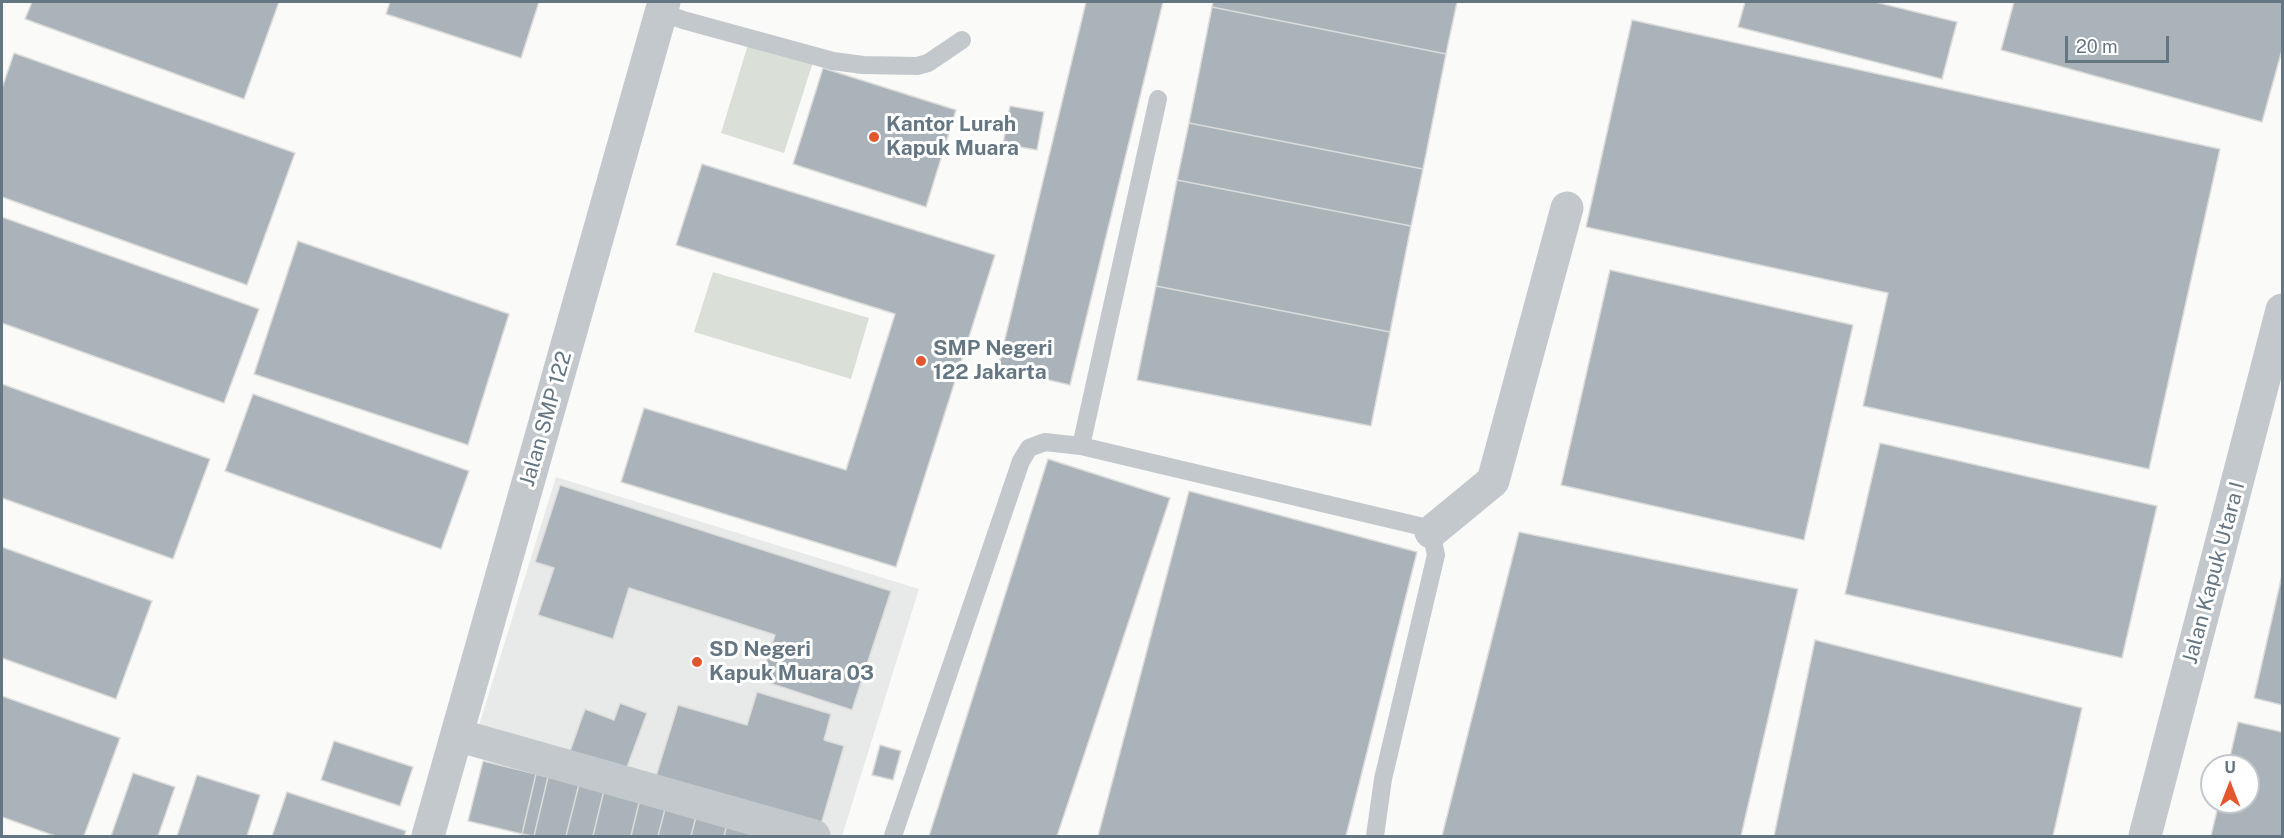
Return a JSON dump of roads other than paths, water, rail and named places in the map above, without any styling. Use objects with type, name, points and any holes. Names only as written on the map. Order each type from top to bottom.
[{"type":"street","name":"Jalan SMP 122","points":[[428,837],[663,7]]},
{"type":"street","points":[[1431,532],[1493,481],[1567,208]]},
{"type":"street","name":"Jalan Kapuk Utara I","points":[[2145,837],[2283,310]]},
{"type":"street","points":[[457,735],[814,837]]},
{"type":"lane","points":[[663,7],[683,20],[833,61],[863,65],[917,66],[928,63],[962,40]]},
{"type":"lane","points":[[1080,446],[1158,99]]},
{"type":"lane","points":[[893,837],[1021,460],[1029,448],[1045,442],[1080,446],[1407,523],[1431,532],[1436,555],[1383,779],[1375,837]]},
{"type":"place","name":"Kantor Lurah Kapuk Muara","points":[[874,137]]},
{"type":"place","name":"SMP Negeri 122 Jakarta","points":[[921,361]]},
{"type":"place","name":"SD Negeri Kapuk Muara 03","points":[[697,662]]}]
